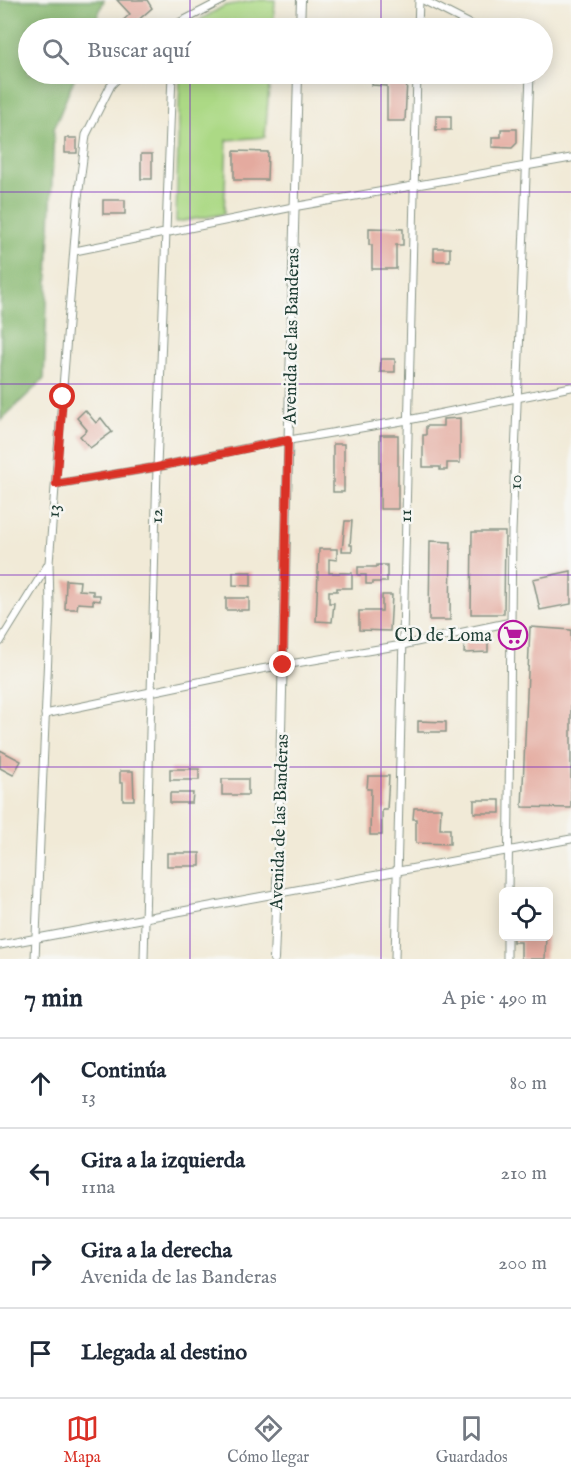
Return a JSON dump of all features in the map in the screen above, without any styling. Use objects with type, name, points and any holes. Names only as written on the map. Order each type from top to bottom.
[{"type":"street","points":[[190,18],[223,0]]},
{"type":"street","points":[[300,18],[301,0]]},
{"type":"street","points":[[419,18],[421,0],[458,18]]},
{"type":"street","name":"13","points":[[35,959],[50,606],[49,563],[78,198],[86,135],[112,84]]},
{"type":"street","name":"12","points":[[144,959],[157,467],[172,84]]},
{"type":"street","name":"Avenida de las Banderas","points":[[274,959],[298,84]]},
{"type":"street","name":"11","points":[[395,959],[417,84]]},
{"type":"street","name":"10","points":[[507,887],[512,532],[530,84]]},
{"type":"street","points":[[75,251],[293,207],[571,158]]},
{"type":"street","points":[[56,484],[408,420],[571,387]]},
{"type":"street","points":[[0,642],[49,563]]},
{"type":"street","points":[[45,714],[283,665],[402,645],[511,622]]},
{"type":"street","points":[[0,945],[571,839]]},
{"type":"street","points":[[507,941],[507,959]]},
{"type":"green space","points":[[0,0],[104,0],[97,18],[18,18],[18,84],[72,84],[54,129],[44,379],[1,420]]},
{"type":"green space","points":[[257,0],[275,0],[274,18],[203,18],[224,6]]},
{"type":"green space","points":[[180,84],[269,84],[265,137],[227,140],[224,214],[176,222]]},
{"type":"building","points":[[117,0],[147,0],[152,8],[141,18],[126,18],[130,14]]},
{"type":"building","points":[[407,84],[405,121],[387,121],[387,86],[372,85]]},
{"type":"building","points":[[436,116],[451,116],[451,130],[436,130]]},
{"type":"building","points":[[501,129],[517,129],[517,143],[512,148],[492,147],[492,137],[501,137]]},
{"type":"building","points":[[65,138],[77,138],[77,153],[65,153]]},
{"type":"building","points":[[234,151],[268,152],[267,180],[234,180]]},
{"type":"building","points":[[141,154],[152,154],[152,179],[141,179]]},
{"type":"building","points":[[103,200],[125,200],[125,214],[103,214]]},
{"type":"building","points":[[369,228],[403,229],[403,245],[396,245],[396,269],[372,269]]},
{"type":"building","points":[[434,248],[450,248],[450,261],[434,261]]},
{"type":"building","points":[[381,359],[395,359],[395,372],[380,372]]},
{"type":"building","points":[[85,410],[96,423],[101,418],[112,432],[90,448],[80,436],[87,430],[77,418]]},
{"type":"building","points":[[460,418],[460,463],[447,463],[447,470],[440,470],[440,467],[423,467],[423,435],[426,435],[426,426],[443,426],[443,419]]},
{"type":"building","points":[[380,435],[398,435],[398,509],[380,509]]},
{"type":"building","points":[[333,444],[344,444],[344,492],[333,492]]},
{"type":"building","points":[[345,521],[352,521],[350,545],[352,545],[352,551],[342,551]]},
{"type":"building","points":[[472,532],[505,532],[504,614],[471,614]]},
{"type":"building","points":[[430,541],[451,542],[450,620],[429,620]]},
{"type":"building","points":[[319,549],[337,549],[337,560],[329,559],[329,573],[352,573],[352,588],[337,588],[337,591],[329,591],[329,603],[334,603],[332,622],[316,621]]},
{"type":"building","points":[[377,565],[387,565],[387,582],[366,584],[366,575],[358,575],[358,567],[377,567]]},
{"type":"building","points":[[571,571],[571,604],[540,610],[533,579]]},
{"type":"building","points":[[233,572],[251,572],[251,586],[233,585]]},
{"type":"building","points":[[66,580],[80,581],[79,590],[93,591],[93,595],[100,595],[100,601],[93,600],[93,604],[78,603],[77,609],[65,609]]},
{"type":"building","points":[[382,595],[392,595],[390,631],[359,630],[359,611],[382,611]]},
{"type":"building","points":[[226,598],[249,598],[249,610],[226,610]]},
{"type":"building","points":[[530,627],[571,630],[571,808],[522,807]]},
{"type":"building","points":[[488,638],[488,652],[464,653],[465,639]]},
{"type":"building","points":[[418,721],[446,722],[446,732],[418,732]]},
{"type":"building","points":[[0,750],[21,761],[13,775],[0,768]]},
{"type":"building","points":[[170,769],[199,769],[199,780],[170,780]]},
{"type":"building","points":[[120,771],[133,771],[134,800],[123,800]]},
{"type":"building","points":[[368,776],[389,776],[387,810],[382,810],[382,835],[370,835],[371,789],[367,789]]},
{"type":"building","points":[[222,779],[248,779],[248,795],[222,795]]},
{"type":"building","points":[[170,793],[193,793],[192,803],[170,803]]},
{"type":"building","points":[[474,800],[500,800],[500,813],[474,813]]},
{"type":"building","points":[[414,808],[441,808],[440,829],[450,829],[450,844],[416,843]]},
{"type":"building","points":[[167,853],[200,853],[200,866],[167,866]]},
{"type":"building","points":[[546,941],[545,959],[521,959],[521,942],[513,942]]},
{"type":"place","name":"CD de Loma","points":[[513,635]]},
{"type":"route","points":[[63,397],[56,484],[157,467],[288,440],[283,665]]}]
